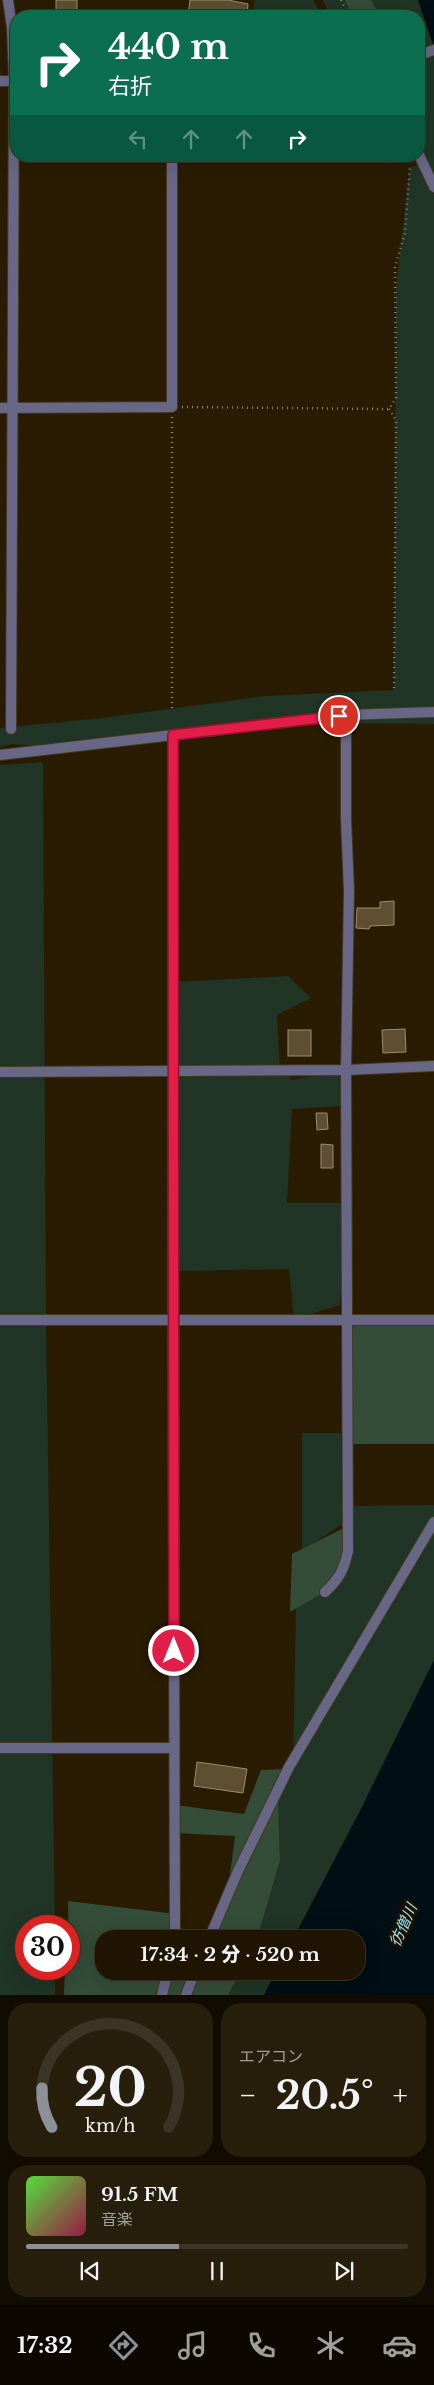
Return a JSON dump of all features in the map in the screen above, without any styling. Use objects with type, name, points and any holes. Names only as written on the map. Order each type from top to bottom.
[{"type":"street","points":[[8,0],[10,14]]},
{"type":"street","points":[[11,729],[14,162]]},
{"type":"street","points":[[0,408],[172,407],[172,162]]},
{"type":"street","points":[[417,162],[434,186]]},
{"type":"street","points":[[0,755],[346,715],[434,712]]},
{"type":"street","points":[[325,1592],[338,1580],[344,1569],[348,1550],[346,1070],[349,891],[346,819],[346,715]]},
{"type":"street","points":[[173,735],[172,1320],[176,1930]]},
{"type":"street","points":[[0,1072],[346,1070],[434,1066]]},
{"type":"street","points":[[0,1320],[346,1318],[434,1320]]},
{"type":"street","points":[[213,1930],[238,1872],[289,1767],[434,1522]]},
{"type":"street","points":[[0,1748],[174,1748]]},
{"type":"street","points":[[162,1995],[166,1980]]},
{"type":"street","points":[[186,1995],[192,1980]]},
{"type":"path","points":[[389,409],[396,398],[395,267],[405,233],[415,162]]},
{"type":"path","points":[[172,711],[172,407],[389,409]]},
{"type":"path","points":[[389,409],[396,420],[394,690]]},
{"type":"green space","points":[[255,0],[313,0],[319,10],[253,10]]},
{"type":"green space","points":[[323,0],[434,0],[434,187],[427,173],[434,194],[434,724],[271,723],[57,748],[13,744],[0,747],[0,728],[102,718],[266,696],[394,690],[396,287],[410,167],[422,165],[421,162],[425,162],[425,10],[327,10]]},
{"type":"green space","points":[[345,0],[371,0],[377,10],[349,10]]},
{"type":"green space","points":[[43,762],[46,1321],[55,1915],[15,1915],[15,1980],[55,1980],[55,1995],[0,1995],[0,765]]},
{"type":"green space","points":[[288,976],[311,998],[277,1015],[280,1071],[293,1080],[346,1070],[340,1106],[292,1109],[287,1203],[346,1203],[340,1305],[294,1319],[289,1269],[179,1271],[173,982]]},
{"type":"green space","points":[[346,1318],[434,1320],[434,1444],[348,1444]]},
{"type":"green space","points":[[302,1433],[341,1433],[342,1524],[302,1551]]},
{"type":"green space","points":[[434,1505],[434,1677],[359,1813],[298,1930],[260,1930],[280,1861],[277,1790],[293,1760],[296,1608],[337,1586],[348,1506]]},
{"type":"green space","points":[[348,1526],[347,1556],[325,1592],[290,1612],[292,1554]]},
{"type":"green space","points":[[287,1769],[278,1801],[280,1861],[260,1930],[213,1930],[227,1897],[235,1836],[175,1833],[175,1805],[244,1814],[261,1770]]},
{"type":"green space","points":[[68,1901],[176,1914],[175,1930],[95,1930],[95,1980],[236,1980],[228,1995],[64,1995],[65,1980],[80,1980],[80,1915],[68,1915]]},
{"type":"green space","points":[[236,1980],[274,1980],[268,1995],[228,1995]]},
{"type":"water","points":[[418,0],[434,0],[434,47],[425,21],[425,10],[421,10]]},
{"type":"water","name":"彷僧川","points":[[434,1660],[434,1995],[264,1995],[272,1980],[365,1980],[365,1930],[298,1930],[359,1813]]},
{"type":"building","points":[[56,0],[77,0],[77,10],[56,10]]},
{"type":"building","points":[[190,0],[228,0],[248,4],[248,10],[189,10]]},
{"type":"building","points":[[394,901],[394,925],[370,926],[369,929],[356,928],[357,908],[380,908],[380,902]]},
{"type":"building","points":[[405,1029],[406,1052],[383,1053],[382,1030]]},
{"type":"building","points":[[288,1030],[311,1030],[311,1056],[288,1056]]},
{"type":"building","points":[[316,1113],[327,1113],[328,1129],[317,1130]]},
{"type":"building","points":[[321,1144],[333,1145],[333,1168],[321,1168]]},
{"type":"building","points":[[197,1762],[247,1769],[243,1793],[194,1786]]},
{"type":"route","points":[[174,1651],[172,1320],[173,735],[339,716]]}]
